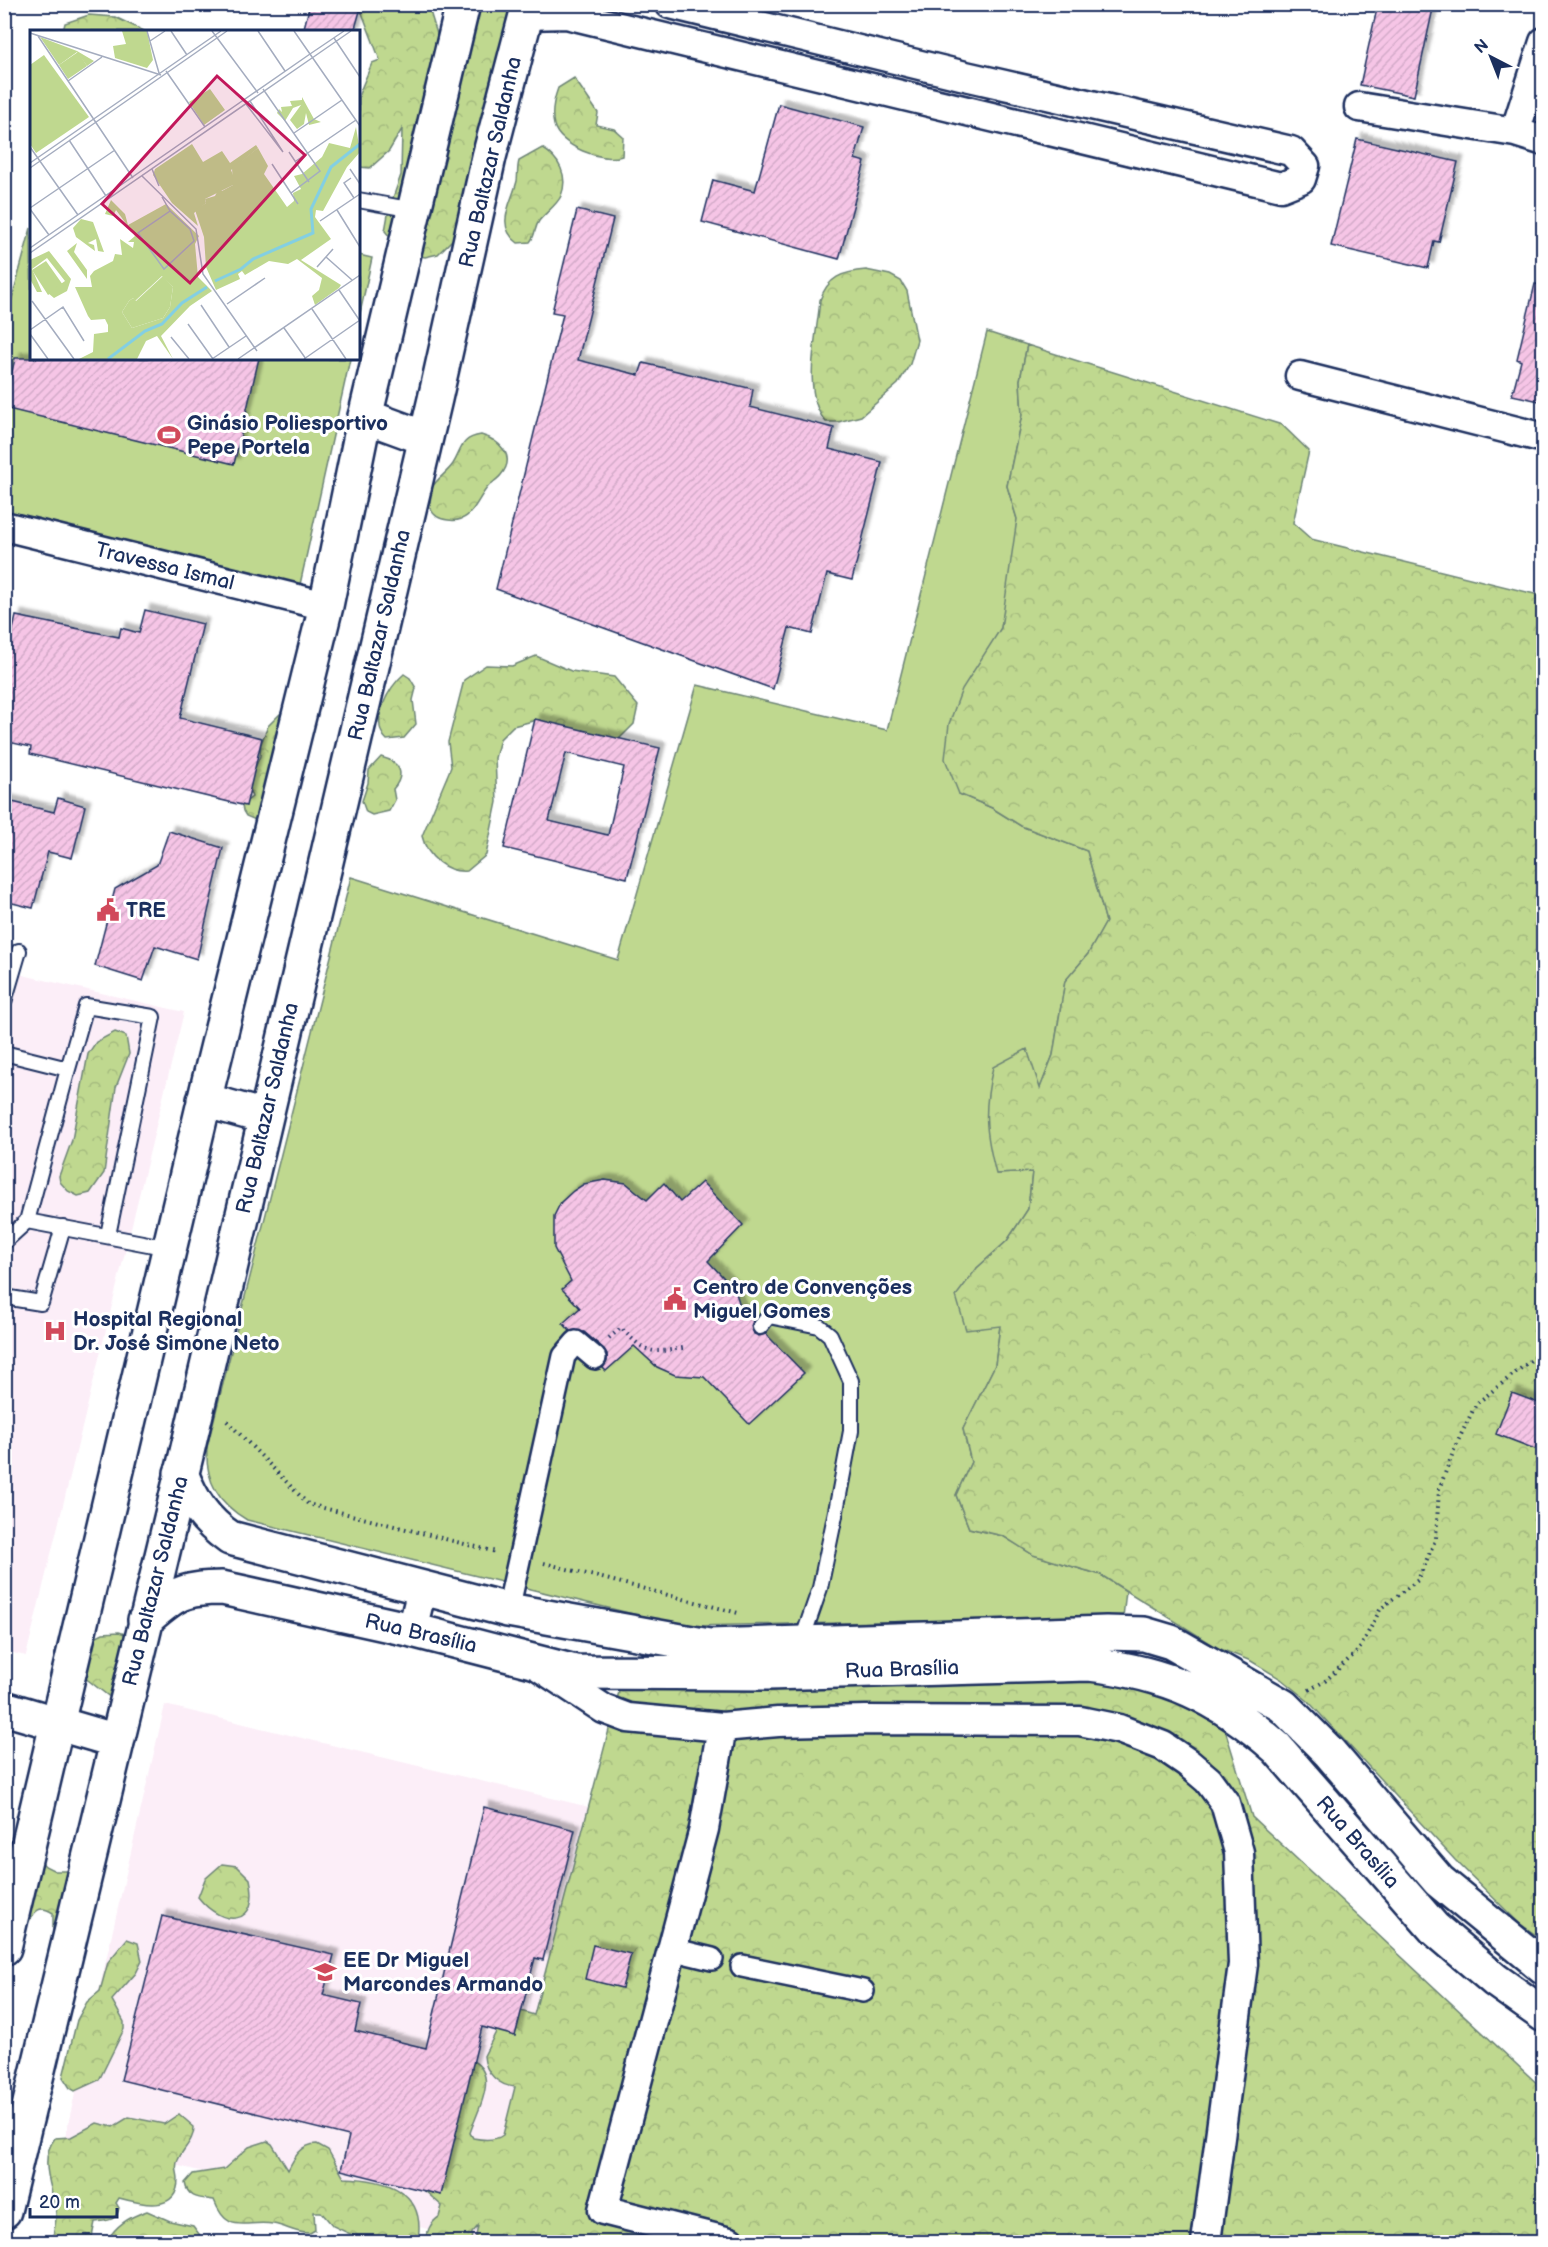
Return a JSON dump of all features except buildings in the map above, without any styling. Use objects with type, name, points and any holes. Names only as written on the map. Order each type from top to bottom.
[{"type":"main road","name":"Rua Baltazar Saldanha","points":[[4,2211],[12,2146],[87,1732],[169,1248],[326,606],[365,416],[462,4]]},
{"type":"main road","name":"Rua Baltazar Saldanha","points":[[4,1948],[87,1732],[145,1620],[425,438],[489,157],[528,10]]},
{"type":"main road","points":[[365,416],[425,438]]},
{"type":"main road","points":[[204,1100],[265,1117]]},
{"type":"main road","name":"Rua Brasília","points":[[181,1473],[191,1499],[207,1520],[230,1538],[508,1610],[709,1646],[900,1638],[1144,1634],[1171,1642],[1283,1706],[1329,1752],[1438,1881],[1544,1967]]},
{"type":"main road","name":"Rua Brasília","points":[[145,1620],[178,1594],[195,1588],[222,1588],[412,1630],[575,1672],[768,1673],[1089,1664],[1129,1668],[1173,1681],[1252,1725],[1277,1748],[1434,1928],[1495,1980],[1544,2015]]},
{"type":"main road","points":[[4,1708],[87,1732]]},
{"type":"street","points":[[528,10],[566,14],[1281,187],[1301,179],[1305,166],[1291,151],[961,75],[670,4]]},
{"type":"street","points":[[1515,132],[1544,42]]},
{"type":"street","points":[[953,108],[961,75]]},
{"type":"street","points":[[1359,107],[1515,132],[1544,141]]},
{"type":"street","points":[[1300,376],[1544,438]]},
{"type":"street","name":"Travessa Ismal","points":[[4,526],[326,606]]},
{"type":"street","points":[[508,1610],[564,1356],[576,1342],[595,1358]]},
{"type":"street","points":[[412,1630],[423,1589]]},
{"type":"street","points":[[528,1659],[604,1709],[628,1718],[722,1727],[778,1722],[866,1720],[1080,1721],[1119,1729],[1163,1746],[1208,1780],[1225,1803],[1239,1852],[1243,1964],[1206,2242]]},
{"type":"street","points":[[722,1727],[704,1829],[603,2210],[730,2242]]},
{"type":"street","points":[[671,1949],[712,1959]]},
{"type":"street","points":[[742,1966],[863,1991]]},
{"type":"lane","points":[[360,200],[414,210]]},
{"type":"lane","points":[[4,1002],[19,951]]},
{"type":"lane","points":[[4,1242],[27,1221],[86,1006],[153,1017],[108,1235]]},
{"type":"lane","points":[[4,1053],[68,1069]]},
{"type":"lane","points":[[27,1221],[169,1248]]},
{"type":"lane","points":[[4,1297],[40,1303],[63,1227]]},
{"type":"lane","points":[[760,1327],[769,1316],[819,1326],[830,1335],[851,1381],[851,1431],[836,1511],[820,1588],[801,1643]]},
{"type":"path","points":[[576,1342],[589,1356],[621,1328],[639,1345],[654,1353],[682,1348]]},
{"type":"path","points":[[1283,1706],[1325,1681],[1359,1650],[1381,1608],[1418,1580],[1436,1538],[1439,1489],[1456,1445],[1476,1404],[1544,1350]]},
{"type":"path","points":[[230,1410],[227,1421],[308,1504],[747,1615]]},
{"type":"shaded area","name":"Hospital Regional Dr. José Simone Neto","points":[[5,971],[184,1012],[26,1656],[5,1651]]},
{"type":"shaded area","name":"EE Dr Miguel Marcondes Armando","points":[[165,1705],[589,1807],[475,2241],[65,2137]]},
{"type":"green space","points":[[359,5],[428,5],[437,34],[462,20],[469,5],[516,5],[509,57],[485,105],[489,157],[459,233],[438,254],[425,257],[402,251],[385,231],[389,209],[401,175],[402,129],[389,151],[370,168],[360,167],[360,92],[372,63],[380,60]]},
{"type":"green space","points":[[89,15],[115,17],[142,30],[63,30],[65,23]]},
{"type":"green space","points":[[574,78],[598,113],[596,125],[614,129],[623,137],[622,156],[614,158],[593,155],[573,146],[558,133],[554,125],[553,106],[558,88]]},
{"type":"green space","points":[[542,148],[558,162],[563,175],[563,189],[554,206],[539,221],[530,242],[518,243],[507,229],[506,221],[517,181],[519,161]]},
{"type":"green space","name":"Ginásio Poliesportivo Pepe Portela","points":[[30,232],[30,360],[350,360],[299,589],[5,511],[5,324]]},
{"type":"green space","points":[[360,255],[372,258],[360,313]]},
{"type":"green space","points":[[866,270],[890,275],[901,281],[907,291],[917,340],[910,364],[898,384],[861,416],[838,422],[826,422],[818,410],[812,381],[820,300],[827,286],[837,277],[850,272]]},
{"type":"green space","points":[[987,332],[1027,345],[1020,380],[1022,415],[1007,486],[1017,519],[1014,556],[1001,628],[983,659],[959,794],[992,808],[1021,826],[1087,851],[1106,922],[1088,954],[1065,981],[1053,1055],[1040,1089],[997,1174],[1032,1172],[1028,1209],[1007,1241],[977,1268],[1000,1326],[995,1365],[963,1429],[971,1462],[956,1495],[969,1528],[1003,1536],[1034,1555],[1101,1575],[1126,1591],[1123,1617],[692,1626],[674,1624],[247,1520],[228,1506],[215,1490],[208,1470],[207,1447],[351,877],[618,960],[697,685],[887,730]]},
{"type":"green space","points":[[1027,345],[1282,425],[1309,451],[1293,523],[1311,539],[1543,596],[1543,1940],[1519,1923],[1455,1860],[1308,1701],[1281,1679],[1251,1661],[1218,1648],[1101,1575],[1033,1555],[1003,1536],[969,1528],[956,1495],[971,1462],[963,1429],[995,1365],[1000,1326],[966,1330],[956,1296],[977,1268],[1007,1241],[1028,1209],[1032,1172],[996,1174],[989,1145],[987,1120],[993,1067],[1027,1049],[1040,1088],[1053,1055],[1065,981],[1088,954],[1106,922],[1087,851],[1021,826],[992,808],[959,794],[945,759],[949,724],[962,689],[1001,628],[1017,519],[1007,486],[1022,415],[1020,380]]},
{"type":"green space","points":[[481,435],[488,437],[504,450],[507,461],[505,468],[467,516],[456,520],[439,518],[430,508],[431,489],[453,464],[462,445],[469,439]]},
{"type":"green space","points":[[536,656],[571,671],[614,677],[638,706],[634,724],[618,740],[537,720],[513,726],[500,739],[495,758],[497,802],[486,855],[467,871],[452,869],[433,857],[422,836],[451,767],[448,742],[464,680],[486,665],[512,666]]},
{"type":"green space","points":[[404,674],[410,678],[416,688],[413,700],[416,724],[404,738],[387,740],[382,733],[380,715],[392,687]]},
{"type":"green space","points":[[281,713],[286,722],[258,821],[246,816],[242,805],[252,797],[248,785],[260,756],[261,744],[268,726]]},
{"type":"green space","points":[[381,757],[397,765],[400,774],[393,789],[395,800],[389,811],[372,815],[366,812],[362,801],[368,783],[369,770]]},
{"type":"green space","points":[[115,1032],[126,1036],[129,1054],[116,1087],[104,1173],[90,1193],[78,1196],[68,1191],[60,1182],[59,1176],[72,1140],[88,1054],[96,1042]]},
{"type":"green space","points":[[119,1632],[131,1636],[111,1698],[84,1677],[91,1639],[103,1633]]},
{"type":"green space","points":[[1117,1674],[1220,1713],[1252,1817],[1543,2089],[1543,2242],[479,2242],[475,2241],[478,2226],[472,2233],[471,2242],[427,2242],[429,2228],[439,2217],[442,2206],[424,2190],[473,2061],[481,2068],[485,2076],[485,2085],[481,2105],[470,2133],[473,2138],[485,2140],[503,2135],[515,2087],[498,2081],[490,2073],[484,2056],[499,2026],[521,2011],[534,2015],[621,1684]]},
{"type":"green space","points":[[11,1853],[37,1857],[45,1866],[55,1871],[74,1871],[87,1930],[85,1942],[53,1938],[53,1913],[42,1909],[35,1913],[23,1930],[5,1930],[4,1858]]},
{"type":"green space","points":[[222,1864],[237,1866],[250,1879],[252,1895],[250,1906],[245,1914],[237,1918],[228,1918],[218,1914],[198,1897],[205,1879]]},
{"type":"green space","points":[[127,1939],[138,1943],[142,1961],[136,1973],[112,2000],[124,2022],[124,2029],[99,2080],[75,2091],[70,2088],[63,2077],[77,2020],[87,2002],[100,1991],[108,1962]]},
{"type":"green space","points":[[179,2114],[194,2127],[194,2132],[177,2163],[178,2179],[172,2198],[157,2204],[147,2204],[119,2198],[116,2203],[119,2208],[116,2216],[110,2220],[95,2222],[91,2242],[53,2242],[56,2214],[48,2175],[47,2156],[55,2138],[71,2137],[97,2123],[113,2127],[129,2117],[164,2124]]},
{"type":"green space","points":[[267,2141],[272,2144],[288,2170],[302,2149],[317,2144],[328,2150],[344,2178],[374,2181],[399,2191],[416,2209],[419,2223],[418,2240],[415,2242],[367,2242],[333,2226],[321,2212],[314,2212],[315,2230],[310,2233],[273,2224],[238,2224],[225,2218],[214,2200],[195,2197],[189,2192],[185,2183],[193,2174],[224,2169],[249,2147]]},
{"type":"green space","points":[[147,2211],[170,2221],[193,2226],[205,2242],[106,2242],[124,2222]]},
{"type":"place","name":"Ginásio Poliesportivo Pepe Portela","points":[[169,435]]},
{"type":"place","name":"TRE","points":[[108,910]]},
{"type":"place","name":"Centro de Convenções Miguel Gomes","points":[[675,1299]]},
{"type":"place","name":"Hospital Regional Dr. José Simone Neto","points":[[55,1331]]},
{"type":"place","name":"EE Dr Miguel Marcondes Armando","points":[[325,1972]]}]
